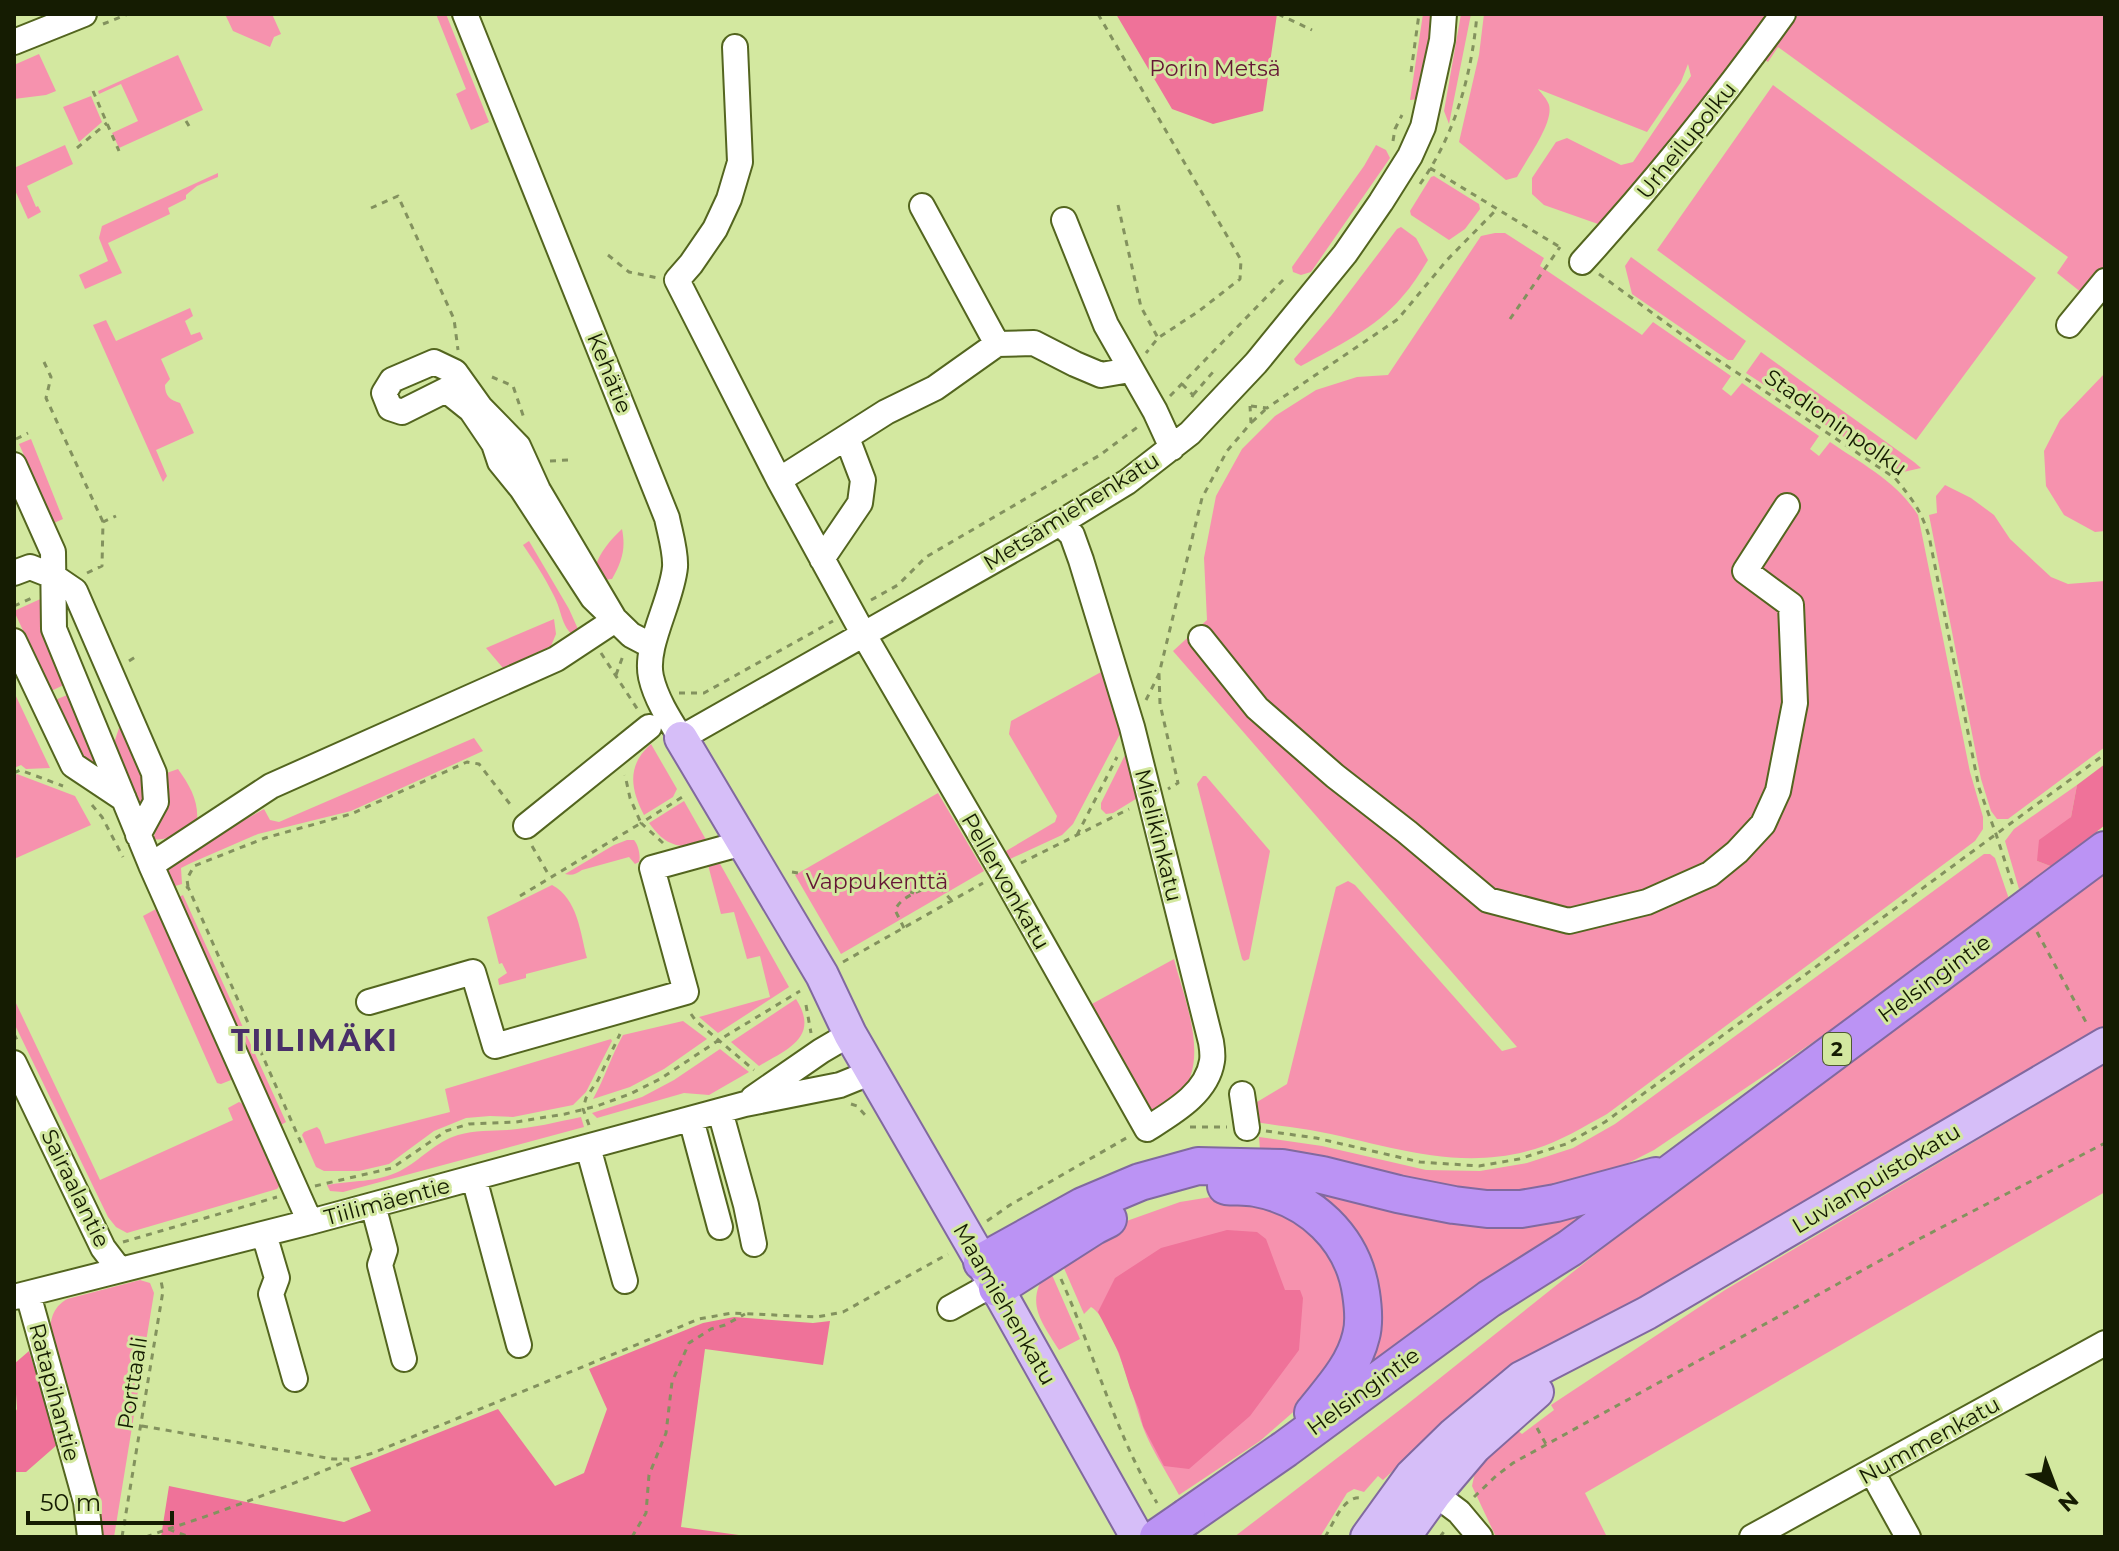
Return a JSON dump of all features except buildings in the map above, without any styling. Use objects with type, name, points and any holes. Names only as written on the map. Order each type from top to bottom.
[{"type":"highway","name":"Helsingintie","points":[[1181,1528],[1489,1299],[1570,1248],[2105,850]]},
{"type":"highway","points":[[981,1272],[1083,1206],[1140,1182],[1198,1166],[1282,1168],[1412,1197],[1487,1209],[1521,1209],[1556,1203],[1673,1171]]},
{"type":"highway","points":[[981,1272],[1049,1255],[1094,1226],[1148,1199],[1225,1186],[1254,1187],[1281,1194],[1301,1204],[1322,1219],[1340,1238],[1352,1259],[1363,1306],[1362,1334],[1350,1364],[1285,1449]]},
{"type":"highway","name":"Helsingintie","points":[[1181,1528],[1506,1309],[1570,1248]]},
{"type":"main road","points":[[681,738],[822,975],[850,1034]]},
{"type":"main road","name":"Maamiehenkatu","points":[[850,1034],[981,1272],[1137,1537]]},
{"type":"main road","name":"Luvianpuistokatu","points":[[1404,1537],[1435,1494],[1454,1434],[1521,1378],[1647,1313],[2099,1039]]},
{"type":"main road","name":"Luvianpuistokatu","points":[[1367,1537],[1435,1494]]},
{"type":"street","points":[[14,42],[84,14]]},
{"type":"street","name":"Kehätie","points":[[465,14],[667,518],[675,565],[666,609],[633,634],[661,704],[681,738]]},
{"type":"street","name":"Metsämiehenkatu","points":[[681,738],[1060,523],[1127,482],[1190,433],[1226,397],[1310,298],[1372,215],[1402,152],[1423,127],[1442,40],[1444,14]]},
{"type":"street","name":"Urheilupolku","points":[[1582,262],[1742,72],[1783,14]]},
{"type":"street","points":[[677,280],[715,229],[729,199],[740,162],[735,47]]},
{"type":"street","points":[[922,206],[997,344]]},
{"type":"street","points":[[1064,220],[1106,325],[1155,411],[1172,448]]},
{"type":"street","name":"Pellervonkatu","points":[[677,280],[779,480],[851,612],[1147,1129]]},
{"type":"street","points":[[2069,325],[2105,281]]},
{"type":"street","points":[[779,480],[886,412],[935,388],[997,344],[1034,343],[1101,375],[1130,370]]},
{"type":"street","points":[[510,436],[446,390],[402,412],[390,408],[384,393],[392,380],[434,362],[455,372],[480,407],[510,436],[518,446],[538,490],[585,567],[633,634]]},
{"type":"street","points":[[510,436],[500,462],[522,489],[593,598],[633,634]]},
{"type":"street","points":[[822,559],[860,503],[863,480],[847,438]]},
{"type":"street","points":[[14,465],[53,552],[54,629],[138,835],[140,867],[310,1222]]},
{"type":"street","points":[[1201,638],[1257,708],[1335,776],[1488,900],[1569,921],[1647,902],[1710,874],[1737,852],[1763,824],[1778,791],[1795,703],[1791,605],[1745,571],[1787,506]]},
{"type":"street","name":"Mielikinkatu","points":[[1060,523],[1072,535],[1081,560],[1132,727],[1211,1042],[1212,1061],[1208,1075],[1194,1096],[1180,1109],[1147,1129]]},
{"type":"street","points":[[14,573],[30,567],[53,576],[75,591],[154,773],[156,802],[138,835]]},
{"type":"street","points":[[140,867],[271,786],[556,659],[633,634]]},
{"type":"street","points":[[14,641],[73,765],[124,799]]},
{"type":"street","points":[[526,826],[649,727]]},
{"type":"street","points":[[369,1002],[473,972],[495,1046],[686,992],[652,868],[743,843]]},
{"type":"street","name":"Tiilimäentie","points":[[745,1104],[850,1034]]},
{"type":"street","name":"Sairaalantie","points":[[14,1063],[103,1248],[119,1269]]},
{"type":"street","name":"Tiilimäentie","points":[[21,1295],[474,1178],[589,1136],[691,1119],[745,1104],[840,1085],[872,1072]]},
{"type":"street","points":[[1242,1094],[1247,1128]]},
{"type":"street","points":[[720,1111],[754,1244]]},
{"type":"street","points":[[691,1119],[720,1227]]},
{"type":"street","points":[[589,1136],[625,1281]]},
{"type":"street","points":[[474,1178],[519,1345]]},
{"type":"street","points":[[373,1205],[385,1250],[380,1265],[404,1359]]},
{"type":"street","points":[[264,1234],[277,1278],[271,1294],[295,1379]]},
{"type":"street","points":[[950,1308],[981,1272]]},
{"type":"street","name":"Ratapihantie","points":[[21,1295],[86,1502],[90,1537]]},
{"type":"street","name":"Nummenkatu","points":[[1752,1537],[2105,1343]]},
{"type":"street","points":[[1872,1472],[1908,1537]]},
{"type":"street","points":[[1435,1494],[1480,1537]]},
{"type":"path","points":[[1098,14],[1241,260],[1240,279],[1158,338],[1130,370]]},
{"type":"path","points":[[1278,14],[1312,30]]},
{"type":"path","points":[[1410,81],[1419,14]]},
{"type":"path","points":[[93,91],[119,151]]},
{"type":"path","points":[[1402,114],[1392,139],[1402,152]]},
{"type":"path","points":[[186,121],[189,126]]},
{"type":"path","points":[[77,148],[107,123]]},
{"type":"path","name":"Stadioninpolku","points":[[1402,152],[1560,247],[1703,350],[1895,478],[1922,513],[1929,536],[1979,788],[2016,898]]},
{"type":"path","points":[[371,208],[398,196],[454,319],[459,362]]},
{"type":"path","points":[[1118,205],[1141,307],[1158,338]]},
{"type":"path","points":[[1077,835],[1159,674],[1202,498],[1227,451],[1267,408],[1398,319],[1456,250],[1498,208]]},
{"type":"path","points":[[1510,319],[1560,247]]},
{"type":"path","points":[[608,255],[629,272],[677,280]]},
{"type":"path","points":[[661,704],[680,693],[704,693],[851,612],[898,585],[926,557],[1100,455],[1142,424],[1285,278]]},
{"type":"path","points":[[44,362],[51,377],[46,398],[103,522]]},
{"type":"path","points":[[1193,395],[1213,372]]},
{"type":"path","points":[[492,377],[513,386],[510,436]]},
{"type":"path","points":[[1251,423],[1250,406],[1267,408]]},
{"type":"path","points":[[16,439],[28,433]]},
{"type":"path","points":[[540,462],[569,460]]},
{"type":"path","points":[[616,675],[633,634]]},
{"type":"path","points":[[837,966],[1002,872],[1178,783],[1160,704],[1159,674]]},
{"type":"path","points":[[620,752],[630,798],[641,823],[681,858]]},
{"type":"path","points":[[1187,1128],[1247,1128],[1316,1138],[1442,1165],[1479,1166],[1519,1159],[1566,1144],[1605,1122],[2105,754]]},
{"type":"path","points":[[188,887],[187,879],[194,866],[265,838],[351,814],[467,762],[479,764],[526,826],[530,844],[550,877]]},
{"type":"path","points":[[14,773],[20,770],[63,786]]},
{"type":"path","points":[[520,896],[687,794]]},
{"type":"path","points":[[89,801],[140,867]]},
{"type":"path","points":[[788,871],[914,893]]},
{"type":"path","points":[[904,928],[895,910],[898,902],[914,893],[931,886],[942,890],[952,901]]},
{"type":"path","points":[[2032,923],[2099,1039]]},
{"type":"path","points":[[130,1241],[296,1192],[392,1168],[446,1131],[469,1124],[516,1122],[583,1109],[640,1089],[799,991]]},
{"type":"path","points":[[678,994],[696,1021],[757,1072]]},
{"type":"path","points":[[589,1136],[583,1109],[586,1098],[598,1080],[629,1008]]},
{"type":"path","points":[[981,1225],[1010,1205],[1147,1129]]},
{"type":"path","points":[[1440,1537],[1435,1494],[1496,1476],[1513,1463],[1921,1238],[2105,1143]]},
{"type":"path","points":[[1049,1255],[1079,1320],[1132,1454],[1181,1528]]},
{"type":"path","name":"Porttaali","points":[[122,1537],[163,1291],[157,1260]]},
{"type":"path","points":[[146,1537],[373,1453],[699,1319],[732,1313],[817,1317],[981,1272]]},
{"type":"path","points":[[632,1537],[646,1513],[649,1475],[666,1433],[672,1382],[689,1343],[747,1313]]},
{"type":"path","points":[[1533,1422],[1547,1446]]},
{"type":"path","points":[[142,1426],[333,1459],[352,1459]]},
{"type":"path","points":[[1325,1537],[1347,1501],[1362,1498]]},
{"type":"path","points":[[168,1529],[190,1537]]},
{"type":"green space","points":[[225,14],[272,14],[281,34],[274,37],[270,47],[233,31]]},
{"type":"green space","points":[[436,14],[446,14],[489,122],[471,130],[456,94],[466,89]]},
{"type":"green space","name":"Porin Metsä","points":[[1116,14],[1277,14],[1263,111],[1213,124],[1172,109]]},
{"type":"green space","points":[[1423,14],[1435,14],[1418,99],[1410,100]]},
{"type":"green space","points":[[1461,14],[1471,14],[1449,124],[1444,111]]},
{"type":"green space","points":[[1484,14],[1773,14],[1618,213],[1598,224],[1544,205],[1532,194],[1532,178],[1556,142],[1567,138],[1621,165],[1633,162],[1691,76],[1688,64],[1681,82],[1647,132],[1538,89],[1549,105],[1547,121],[1517,177],[1506,180],[1459,142],[1479,55]]},
{"type":"green space","points":[[1791,14],[2105,14],[2105,267],[2082,293],[2057,273],[2068,257],[1778,47],[1768,62],[1764,59]]},
{"type":"green space","points":[[39,54],[56,91],[14,99],[14,65]]},
{"type":"green space","points":[[178,55],[203,110],[119,148],[112,133],[138,121],[121,84],[99,94],[98,91]]},
{"type":"green space","points":[[1773,85],[2036,278],[1916,440],[1657,250]]},
{"type":"green space","points":[[91,96],[102,122],[79,142],[63,107]]},
{"type":"green space","points":[[65,145],[73,164],[27,186],[41,212],[28,219],[14,188],[14,168]]},
{"type":"green space","points":[[1376,145],[1386,150],[1390,158],[1311,272],[1301,275],[1293,272],[1292,267]]},
{"type":"green space","points":[[218,173],[218,177],[197,186],[186,195],[186,199],[168,208],[170,214],[108,243],[122,273],[85,289],[79,275],[108,261],[99,238],[102,226]]},
{"type":"green space","points":[[1434,176],[1479,204],[1480,209],[1465,229],[1449,240],[1411,215],[1410,211]]},
{"type":"green space","points":[[1401,227],[1416,238],[1428,260],[1409,288],[1392,308],[1355,336],[1301,366],[1296,363],[1294,359]]},
{"type":"green space","points":[[1505,233],[1544,258],[1540,266],[1642,335],[1653,322],[1731,376],[1722,389],[1731,396],[1742,383],[1819,436],[1810,449],[1819,456],[1830,442],[1878,474],[1909,503],[1918,515],[1970,772],[1983,817],[1983,829],[1975,841],[1607,1114],[1535,1149],[1506,1156],[1477,1158],[1422,1154],[1310,1130],[1255,1122],[1252,1105],[1287,1084],[1336,887],[1348,881],[1355,885],[1502,1051],[1517,1047],[1173,651],[1207,620],[1204,558],[1216,496],[1242,449],[1275,416],[1316,390],[1357,377],[1388,375],[1481,236]]},
{"type":"green space","points":[[1631,257],[1746,341],[1733,360],[1728,360],[1632,294],[1625,266]]},
{"type":"green space","points":[[190,308],[193,316],[185,321],[191,335],[200,332],[203,339],[161,359],[170,379],[165,385],[167,395],[180,403],[194,433],[156,450],[167,476],[163,482],[93,325],[106,320],[116,341]]},
{"type":"green space","points":[[1761,352],[1921,468],[1899,473],[1746,373]]},
{"type":"green space","points":[[2105,373],[2105,531],[2095,532],[2064,515],[2046,486],[2044,451],[2060,420]]},
{"type":"green space","points":[[31,439],[63,519],[54,523],[19,444]]},
{"type":"green space","points":[[1945,485],[1971,498],[1994,515],[2010,539],[2051,577],[2068,584],[2105,581],[2105,747],[2008,819],[1997,819],[1991,811],[1981,779],[1929,515],[1937,513],[1936,496]]},
{"type":"green space","points":[[622,529],[624,543],[621,561],[612,579],[603,580],[595,568],[597,562]]},
{"type":"green space","points":[[529,541],[569,609],[582,638],[580,641],[568,631],[550,587],[523,545]]},
{"type":"green space","points":[[47,596],[68,683],[51,691],[14,611]]},
{"type":"green space","points":[[554,619],[556,634],[551,646],[503,668],[486,648]]},
{"type":"green space","points":[[1103,671],[1121,732],[1073,824],[1062,835],[1008,860],[1004,854],[1006,851],[1055,822],[1057,816],[1009,734],[1011,721]]},
{"type":"green space","points":[[14,692],[50,768],[26,769],[21,765],[14,768]]},
{"type":"green space","points":[[72,693],[104,763],[93,765],[80,758],[55,700]]},
{"type":"green space","points":[[119,728],[124,729],[148,790],[141,812],[113,746]]},
{"type":"green space","points":[[474,738],[483,751],[351,811],[258,834],[191,863],[181,868],[182,884],[175,886],[167,868],[175,858],[264,809],[270,820],[279,822]]},
{"type":"green space","points":[[651,744],[677,789],[673,797],[644,815],[633,777],[638,760]]},
{"type":"green space","points":[[1127,751],[1139,797],[1106,814],[1101,809],[1101,803]]},
{"type":"green space","points":[[2105,764],[2105,825],[2053,867],[2037,861],[2039,840],[2071,817],[2077,785]]},
{"type":"green space","points":[[178,769],[193,794],[197,822],[170,837],[153,839],[160,808],[161,775]]},
{"type":"green space","points":[[17,774],[75,796],[91,825],[14,859],[14,776]]},
{"type":"green space","points":[[1203,776],[1270,851],[1249,959],[1244,961],[1197,784]]},
{"type":"green space","points":[[2077,785],[2071,817],[2037,861],[2053,867],[2019,889],[2005,841],[2014,829]]},
{"type":"green space","name":"Vappukenttä","points":[[938,793],[984,871],[841,954],[795,875]]},
{"type":"green space","points":[[684,801],[709,845],[668,842],[649,823]]},
{"type":"green space","points":[[634,840],[638,847],[639,862],[635,864],[629,857],[565,874],[614,845]]},
{"type":"green space","points":[[1984,854],[1995,858],[2009,899],[1852,1016],[1654,1150],[1599,1178],[1538,1196],[1473,1196],[1260,1150],[1259,1137],[1322,1146],[1426,1170],[1480,1171],[1527,1163],[1573,1148],[1615,1124]]},
{"type":"green space","points":[[719,862],[789,987],[718,1033],[699,1017],[770,997],[760,956],[747,959],[734,912],[721,914],[708,865]]},
{"type":"green space","points":[[2105,867],[2105,1026],[1527,1360],[1460,1407],[1383,1480],[1378,1476],[1364,1492],[1354,1489],[1347,1493],[1320,1537],[1234,1537],[1405,1406],[1662,1201]]},
{"type":"green space","points":[[552,885],[573,907],[587,958],[526,974],[526,978],[499,985],[498,979],[507,973],[502,963],[499,964],[487,917]]},
{"type":"green space","points":[[183,895],[286,1122],[281,1125],[177,898]]},
{"type":"green space","points":[[156,909],[231,1080],[217,1083],[143,916]]},
{"type":"green space","points":[[1174,959],[1193,1031],[1193,1068],[1187,1084],[1176,1098],[1153,1111],[1090,1005]]},
{"type":"green space","points":[[14,999],[100,1180],[233,1120],[228,1108],[239,1102],[245,1105],[281,1184],[277,1189],[127,1233],[116,1227],[108,1217],[14,1023]]},
{"type":"green space","points":[[796,999],[804,1023],[802,1032],[780,1054],[759,1066],[731,1042]]},
{"type":"green space","points":[[683,1021],[707,1039],[664,1069],[630,1087],[593,1099],[623,1035]]},
{"type":"green space","points":[[611,1039],[586,1092],[573,1105],[513,1117],[466,1118],[434,1131],[389,1164],[359,1171],[324,1171],[316,1167],[302,1135],[317,1127],[325,1144],[450,1112],[445,1089]]},
{"type":"green space","points":[[720,1049],[749,1072],[709,1095],[684,1093],[597,1118],[592,1113],[642,1097]]},
{"type":"green space","points":[[2105,1064],[2105,1192],[1585,1493],[1607,1537],[1496,1537],[1472,1486],[1478,1458],[1517,1430],[1522,1434],[1554,1410],[1551,1405],[1725,1290]]},
{"type":"green space","points":[[581,1117],[584,1127],[343,1192],[330,1191],[327,1185],[391,1175],[458,1135],[527,1128]]},
{"type":"green space","points":[[1265,1173],[1589,1212],[1353,1383],[1377,1316]]},
{"type":"green space","points":[[1229,1194],[1276,1202],[1345,1263],[1352,1329],[1315,1393],[1260,1441],[1179,1495],[1145,1433],[1107,1327],[1091,1307],[1084,1314],[1060,1259],[1121,1223],[1180,1202]]},
{"type":"green space","points":[[1227,1230],[1257,1232],[1266,1239],[1285,1290],[1300,1290],[1303,1298],[1299,1350],[1250,1416],[1189,1469],[1164,1466],[1143,1426],[1119,1353],[1098,1312],[1115,1278],[1161,1248]]},
{"type":"green space","points":[[1049,1268],[1080,1339],[1059,1350],[1041,1319],[1036,1301],[1041,1280]]},
{"type":"green space","points":[[140,1280],[150,1283],[154,1293],[114,1537],[100,1537],[50,1337],[51,1325],[55,1310],[67,1299]]},
{"type":"green space","points":[[734,1317],[813,1323],[830,1321],[823,1365],[705,1349],[681,1527],[753,1537],[161,1537],[169,1486],[344,1522],[371,1511],[350,1468],[498,1409],[555,1486],[584,1473],[607,1409],[589,1369],[703,1323]]},
{"type":"green space","points":[[29,1351],[58,1444],[26,1472],[14,1472],[14,1414],[17,1409],[14,1364]]},
{"type":"district","name":"TIILIMÄKI","points":[[315,1041]]}]
